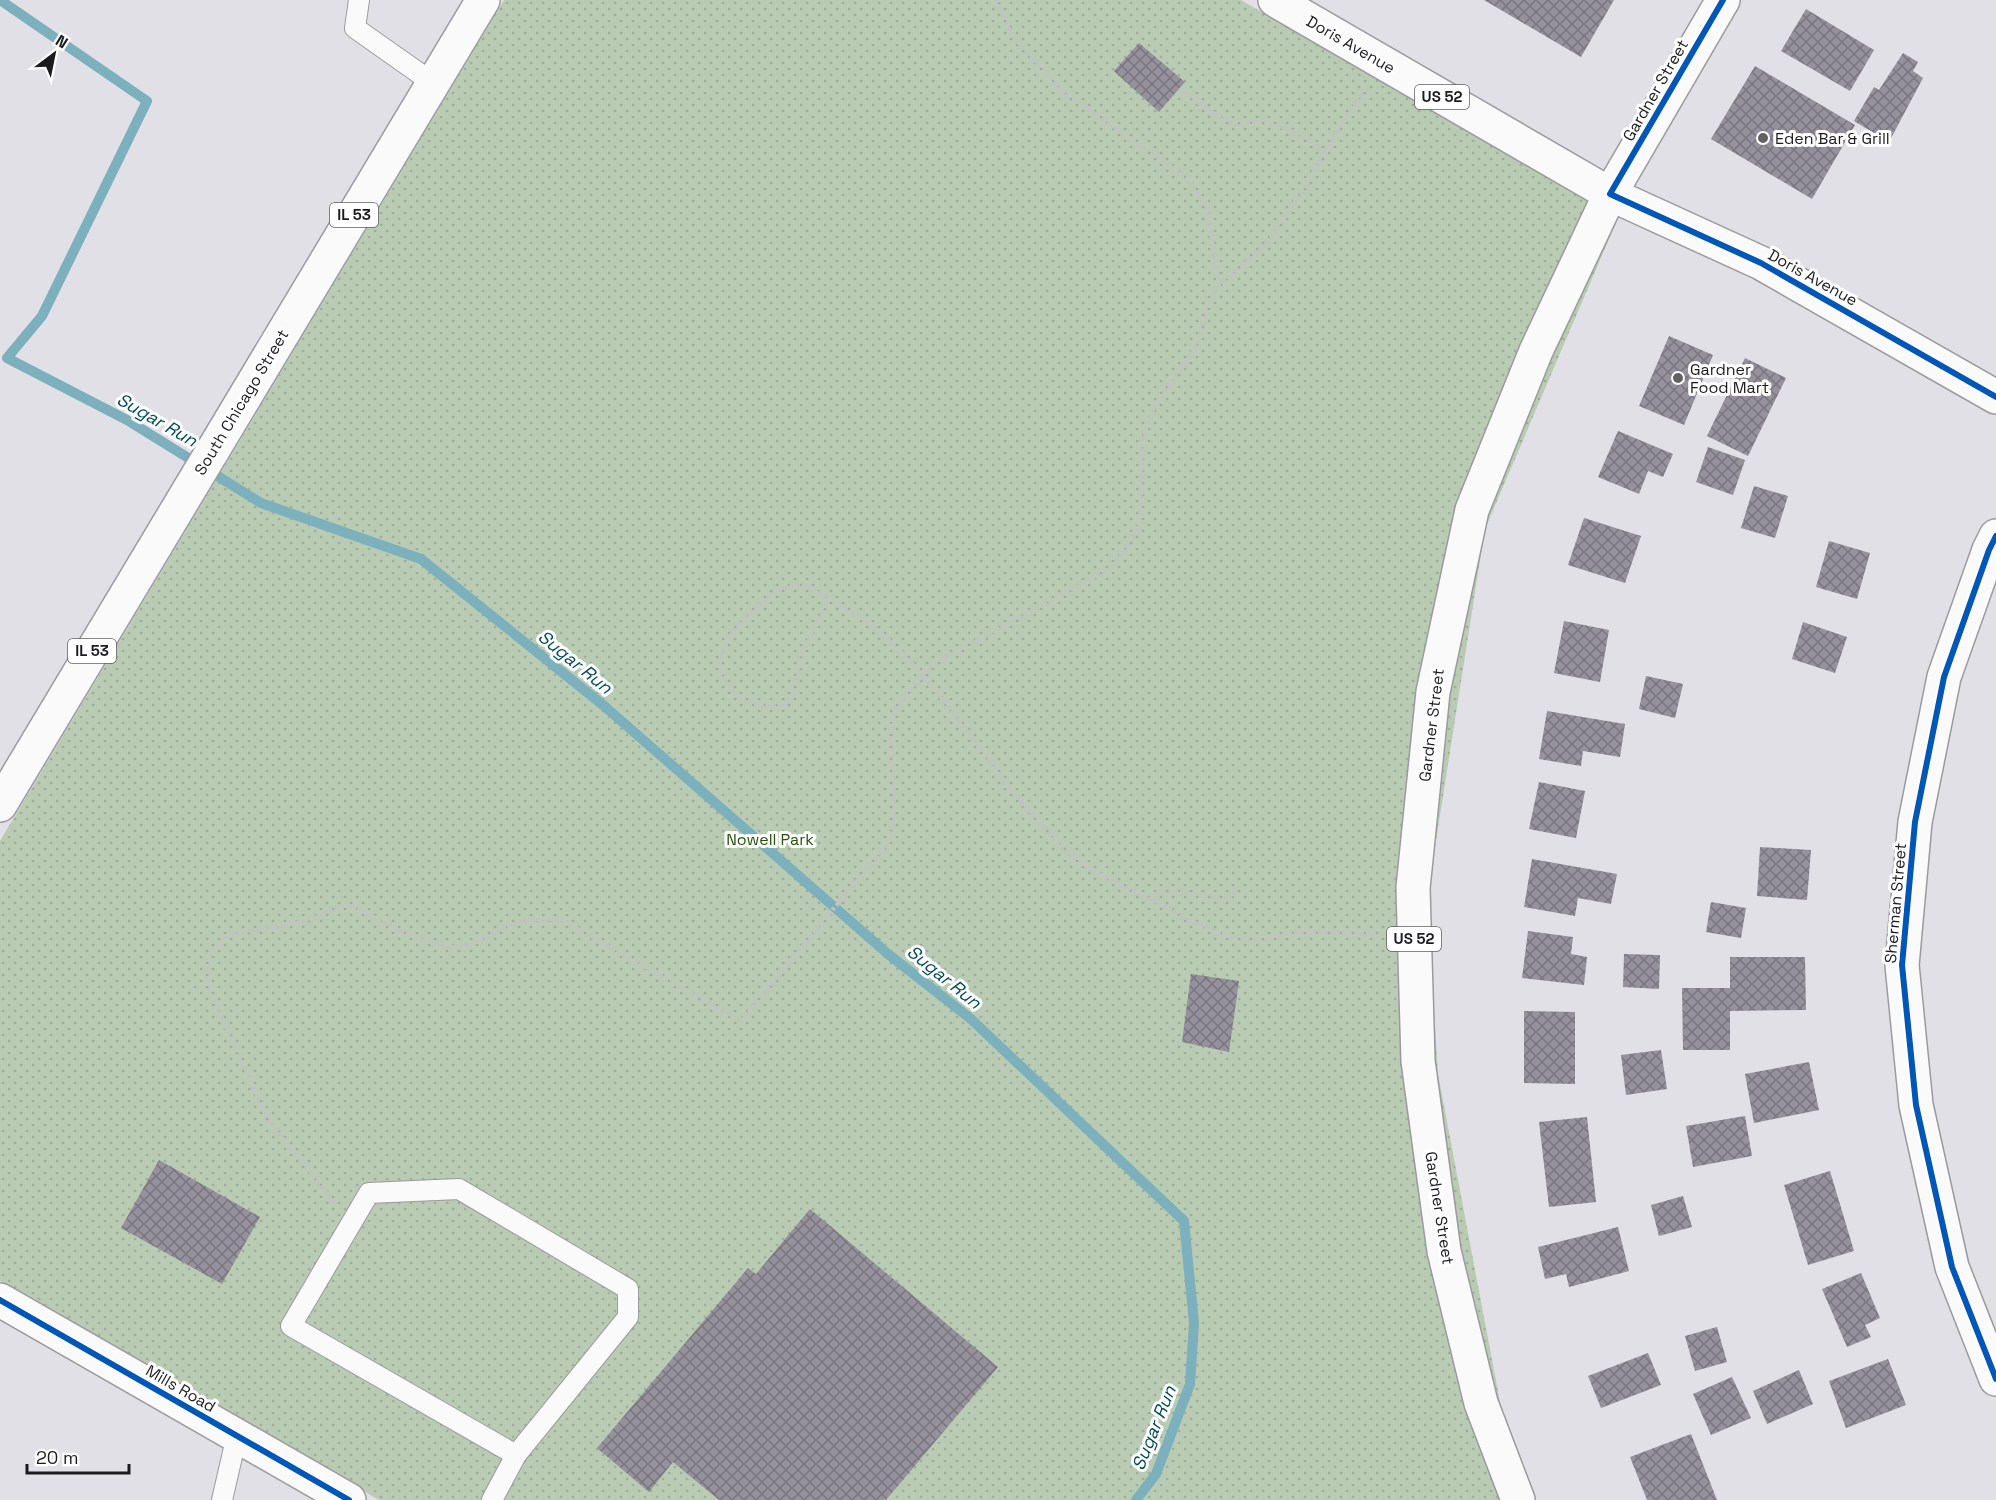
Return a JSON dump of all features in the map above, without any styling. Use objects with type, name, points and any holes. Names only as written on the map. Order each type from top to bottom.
[{"type":"main road","name":"South Chicago Street","points":[[0,805],[483,0]]},
{"type":"main road","name":"Doris Avenue","points":[[1275,0],[1610,194],[1761,263],[1996,397]]},
{"type":"main road","name":"Gardner Street","points":[[1518,1500],[1481,1403],[1444,1251],[1418,1060],[1413,888],[1433,692],[1472,510],[1536,351],[1610,194],[1723,0]]},
{"type":"main road","name":"Sherman Street","points":[[1996,536],[1944,677],[1915,822],[1902,964],[1916,1105],[1952,1267],[1996,1379]]},
{"type":"main road","name":"Mills Road","points":[[0,1300],[349,1500]]},
{"type":"lane","points":[[359,0],[355,28],[433,83]]},
{"type":"lane","points":[[492,1500],[516,1455],[628,1317],[628,1288],[459,1189],[369,1193],[291,1326],[516,1455]]},
{"type":"lane","points":[[222,1500],[237,1435]]},
{"type":"path","points":[[997,0],[1013,37],[1065,93],[1190,180],[1207,209],[1219,286]]},
{"type":"path","points":[[351,1224],[268,1119],[210,993],[206,972],[210,956],[219,943],[233,933],[296,923],[348,904],[424,940],[445,946],[465,946],[516,922],[538,918],[562,920],[737,1018],[745,1016],[887,844],[894,823],[891,728],[897,705],[933,663],[1108,570],[1126,552],[1138,524],[1143,496],[1144,442],[1151,414],[1198,342],[1211,296],[1268,241],[1351,109],[1387,65]]},
{"type":"path","points":[[1179,89],[1208,110],[1237,125],[1263,120],[1298,133],[1324,152]]},
{"type":"path","points":[[829,600],[802,652],[794,695],[782,706],[763,706],[731,693],[720,663],[728,639],[750,613],[770,596],[789,586],[806,586],[829,600],[887,638],[923,676],[1034,816],[1081,862],[1217,932],[1257,941],[1290,933],[1336,931],[1414,937]]},
{"type":"path","points":[[1151,900],[1157,890],[1232,899],[1234,892]]},
{"type":"green space","name":"Nowell Park","points":[[504,0],[1241,0],[1618,218],[1485,529],[1427,898],[1438,1074],[1503,1418],[1536,1500],[379,1500],[0,1281],[0,841]]},
{"type":"building","points":[[1484,0],[1614,0],[1581,57]]},
{"type":"building","points":[[1806,9],[1874,50],[1850,91],[1781,51]]},
{"type":"building","points":[[1139,43],[1185,82],[1159,112],[1114,71]]},
{"type":"building","points":[[1903,53],[1918,62],[1913,71],[1923,78],[1889,142],[1854,121],[1874,87],[1879,90]]},
{"type":"building","points":[[1755,66],[1855,125],[1812,199],[1711,139]]},
{"type":"building","points":[[1669,336],[1713,355],[1684,425],[1639,406]]},
{"type":"building","points":[[1745,358],[1786,378],[1748,456],[1707,436]]},
{"type":"building","points":[[1618,431],[1673,454],[1663,477],[1648,471],[1639,494],[1598,477]]},
{"type":"building","points":[[1708,447],[1745,460],[1733,495],[1696,482]]},
{"type":"building","points":[[1754,486],[1788,496],[1775,538],[1741,528]]},
{"type":"building","points":[[1584,518],[1641,536],[1625,583],[1568,565]]},
{"type":"building","points":[[1829,541],[1870,553],[1857,599],[1816,587]]},
{"type":"building","points":[[1564,621],[1609,630],[1600,682],[1554,673]]},
{"type":"building","points":[[1803,622],[1847,637],[1835,673],[1792,659]]},
{"type":"building","points":[[1646,676],[1683,684],[1675,718],[1639,709]]},
{"type":"building","points":[[1547,711],[1625,724],[1620,757],[1583,751],[1581,766],[1539,759]]},
{"type":"building","points":[[1539,782],[1585,791],[1576,838],[1529,829]]},
{"type":"building","points":[[1760,847],[1811,850],[1807,900],[1757,896]]},
{"type":"building","points":[[1532,859],[1617,874],[1611,904],[1578,898],[1575,916],[1524,907]]},
{"type":"building","points":[[1711,902],[1746,908],[1741,938],[1706,932]]},
{"type":"building","points":[[1528,931],[1573,937],[1571,954],[1587,957],[1584,985],[1522,978]]},
{"type":"building","points":[[1624,954],[1660,955],[1659,989],[1623,987]]},
{"type":"building","points":[[1730,957],[1805,957],[1806,1010],[1730,1011],[1730,1050],[1683,1050],[1682,988],[1730,988]]},
{"type":"building","points":[[1191,974],[1239,981],[1229,1052],[1182,1042]]},
{"type":"building","points":[[1524,1011],[1575,1012],[1575,1084],[1524,1083]]},
{"type":"building","points":[[1661,1050],[1667,1089],[1626,1095],[1621,1055]]},
{"type":"building","points":[[1809,1062],[1819,1110],[1754,1123],[1745,1074]]},
{"type":"building","points":[[1745,1116],[1752,1156],[1693,1167],[1686,1126]]},
{"type":"building","points":[[1587,1117],[1596,1202],[1549,1207],[1539,1122]]},
{"type":"building","points":[[159,1160],[260,1217],[222,1284],[121,1228]]},
{"type":"building","points":[[1830,1171],[1854,1251],[1808,1265],[1784,1185]]},
{"type":"building","points":[[1683,1196],[1692,1227],[1659,1236],[1651,1205]]},
{"type":"building","points":[[810,1209],[998,1367],[886,1500],[719,1500],[673,1462],[649,1492],[597,1448],[748,1268],[756,1274]]},
{"type":"building","points":[[1618,1227],[1629,1271],[1569,1287],[1566,1274],[1545,1279],[1538,1247]]},
{"type":"building","points":[[1861,1273],[1880,1318],[1865,1325],[1871,1337],[1847,1347],[1822,1289]]},
{"type":"building","points":[[1717,1327],[1727,1362],[1695,1371],[1685,1336]]},
{"type":"building","points":[[1648,1353],[1661,1385],[1601,1408],[1588,1376]]},
{"type":"building","points":[[1888,1359],[1906,1405],[1846,1428],[1829,1381]]},
{"type":"building","points":[[1799,1370],[1813,1404],[1767,1424],[1753,1391]]},
{"type":"building","points":[[1732,1377],[1751,1418],[1711,1435],[1693,1394]]},
{"type":"building","points":[[1691,1434],[1717,1500],[1647,1500],[1630,1457]]},
{"type":"waterway","name":"Sugar Run","points":[[0,0],[147,101],[42,316],[7,358],[127,420],[261,503],[421,559],[603,705],[888,954],[971,1019],[1184,1221],[1194,1323],[1190,1384],[1156,1474],[1136,1500]]},
{"type":"cycle path","points":[[1723,0],[1610,194],[1761,263],[1996,397]]},
{"type":"cycle path","points":[[1996,536],[1944,677],[1915,822],[1902,965],[1916,1105],[1952,1267],[1996,1379]]},
{"type":"cycle path","points":[[0,1300],[349,1500]]},
{"type":"place","name":"Eden Bar & Grill","points":[[1763,138]]},
{"type":"place","name":"Gardner Food Mart","points":[[1678,378]]}]
